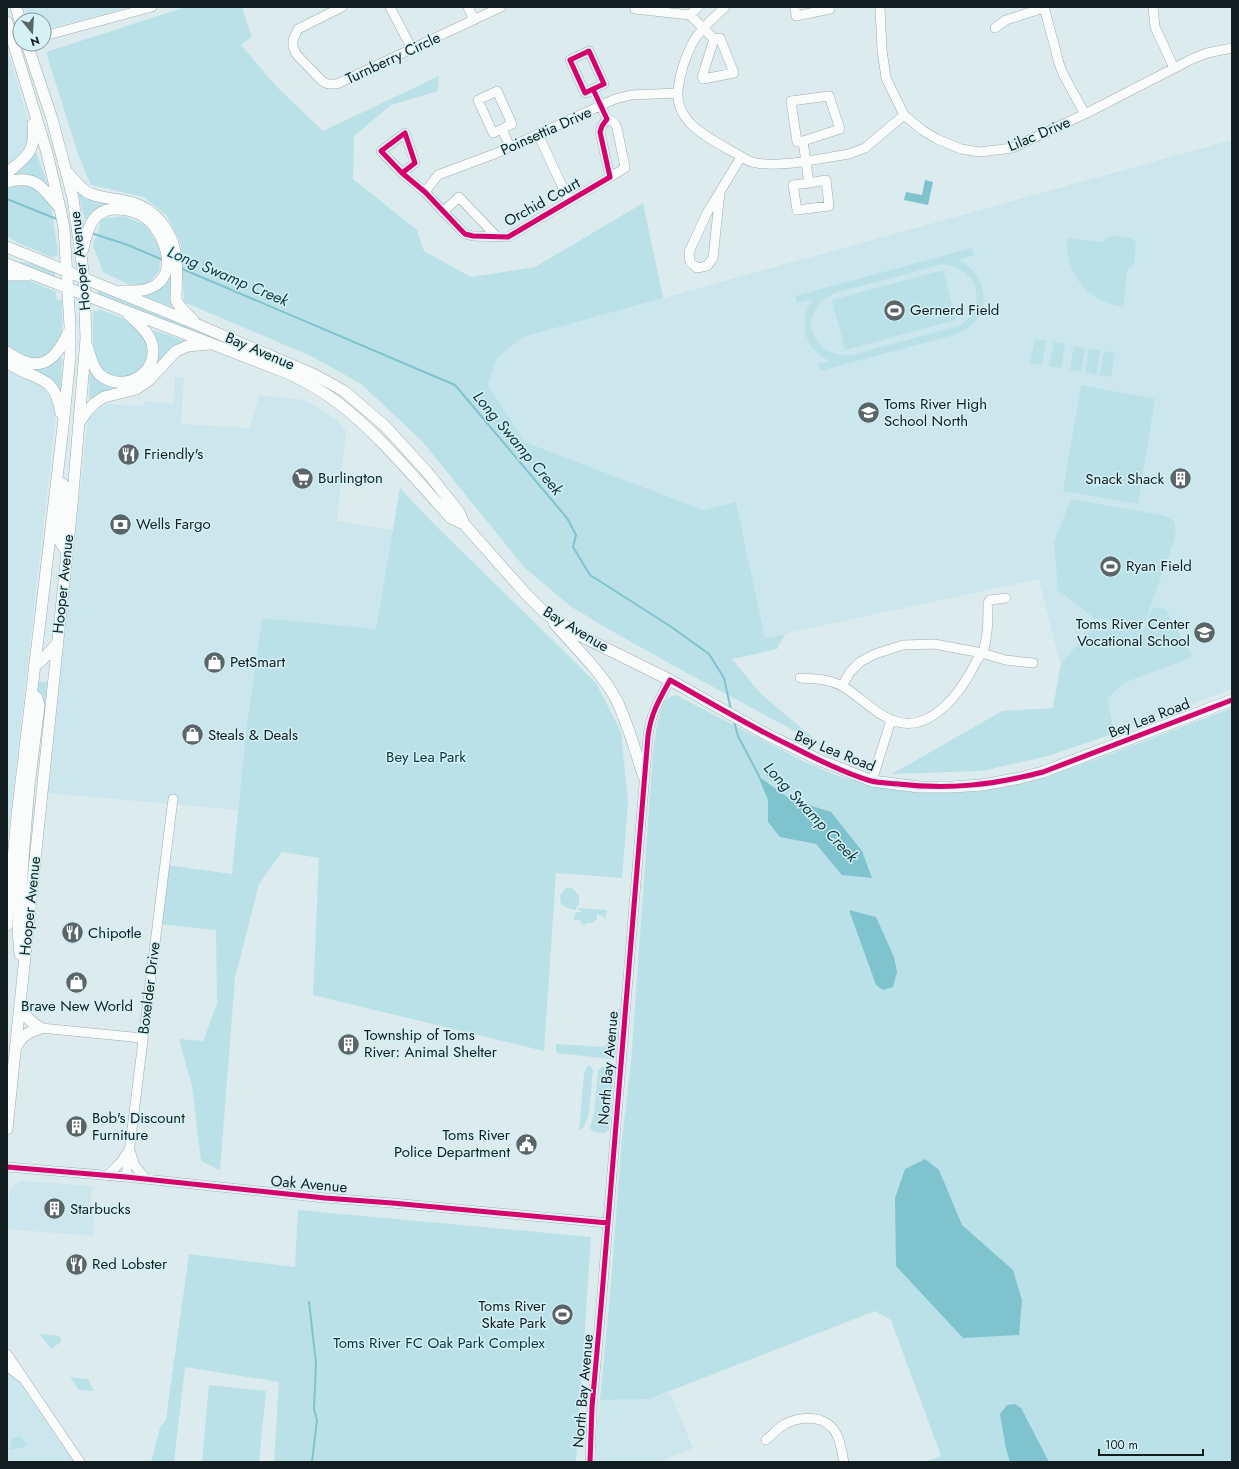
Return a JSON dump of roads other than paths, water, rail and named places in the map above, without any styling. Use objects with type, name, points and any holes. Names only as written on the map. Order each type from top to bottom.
[{"type":"main road","name":"Hooper Avenue","points":[[7,22],[52,171],[61,210],[64,228],[70,326],[70,357],[63,427],[17,816],[7,924]]},
{"type":"main road","name":"Hooper Avenue","points":[[7,1129],[22,976],[46,763],[56,645],[80,421],[86,340],[82,229],[52,119],[30,52]]},
{"type":"main road","points":[[7,173],[28,155],[32,145],[35,136],[31,105]]},
{"type":"main road","points":[[66,171],[83,189],[91,194],[134,203],[142,207],[157,218],[172,239],[176,253],[171,264],[158,282],[150,288],[139,291],[116,291]]},
{"type":"main road","points":[[7,182],[27,179],[34,181],[46,192],[61,210]]},
{"type":"main road","points":[[82,229],[98,214],[107,210],[125,209],[145,218],[156,229],[162,238],[171,264],[176,300],[180,307],[196,324]]},
{"type":"main road","points":[[7,238],[22,252]]},
{"type":"main road","points":[[7,248],[22,252]]},
{"type":"main road","name":"Bay Avenue","points":[[22,252],[315,375],[344,391],[396,437],[427,472],[459,512],[464,524],[526,594],[546,614],[581,636],[670,680]]},
{"type":"main road","name":"Bay Avenue","points":[[7,264],[290,374],[314,386],[338,403],[358,420],[383,444],[451,518],[464,524]]},
{"type":"main road","points":[[7,275],[35,275]]},
{"type":"main road","points":[[86,340],[94,365],[99,373],[106,378],[114,382],[123,383],[132,381],[141,376],[149,367],[152,355],[152,344],[144,329],[126,311]]},
{"type":"main road","points":[[7,352],[23,362],[31,364],[48,360],[54,356],[62,346],[70,326]]},
{"type":"main road","points":[[80,421],[86,411],[104,397],[136,388],[149,380],[176,351],[188,346],[212,344]]},
{"type":"main road","points":[[7,362],[41,378],[50,386],[57,395],[63,427]]},
{"type":"main road","points":[[59,455],[65,467],[59,533],[60,540],[66,551]]},
{"type":"main road","points":[[546,614],[601,678],[615,698],[626,723],[644,777]]},
{"type":"main road","points":[[34,666],[56,645]]},
{"type":"main road","name":"Bey Lea Road","points":[[670,680],[819,760],[872,781],[918,786],[951,787],[982,785],[1043,772],[1232,700]]},
{"type":"main road","points":[[22,976],[18,930],[28,785],[39,706],[37,698],[31,693]]},
{"type":"main road","points":[[20,1002],[25,1014],[31,1022],[41,1028]]},
{"type":"main road","points":[[15,1049],[20,1039],[29,1032],[41,1028]]},
{"type":"main road","points":[[7,1365],[21,1376]]},
{"type":"street","points":[[52,34],[152,7]]},
{"type":"street","name":"Turnberry Circle","points":[[342,7],[298,29],[293,40],[293,46],[296,54],[322,81],[328,84],[337,84],[501,7]]},
{"type":"street","points":[[390,7],[412,49]]},
{"type":"street","points":[[468,7],[474,20]]},
{"type":"street","points":[[635,7],[635,9],[690,15],[714,39]]},
{"type":"street","points":[[690,15],[698,7]]},
{"type":"street","points":[[725,7],[697,36],[688,52],[677,86],[680,108],[690,124],[698,131],[741,157],[757,164],[765,165],[849,154],[865,148],[904,115]]},
{"type":"street","points":[[794,7],[796,16],[830,9],[830,7]]},
{"type":"street","name":"Lilac Drive","points":[[880,7],[882,50],[886,78],[904,115],[922,130],[938,139],[961,149],[980,152],[1012,148],[1085,114],[1174,68],[1207,53],[1232,48]]},
{"type":"street","points":[[1153,7],[1155,27],[1174,68]]},
{"type":"street","points":[[995,28],[1006,20],[1044,8],[1063,74],[1085,114]]},
{"type":"street","points":[[720,38],[734,73],[703,79],[702,77],[714,39],[720,38]]},
{"type":"street","points":[[589,51],[604,84],[593,89],[585,93],[570,60],[589,51]]},
{"type":"street","name":"Orchid Court","points":[[402,173],[425,192],[465,234],[473,236],[508,237],[625,168],[617,128],[614,122],[607,119],[593,89]]},
{"type":"street","points":[[497,91],[512,124],[502,129],[493,133],[478,100],[497,91]]},
{"type":"street","name":"Poinsettia Drive","points":[[425,192],[438,175],[510,147],[615,99],[631,95],[678,93]]},
{"type":"street","points":[[830,96],[840,129],[803,141],[796,142],[791,101],[830,96]]},
{"type":"street","points":[[607,119],[600,132],[610,177]]},
{"type":"street","points":[[502,129],[510,147]]},
{"type":"street","points":[[538,134],[569,201]]},
{"type":"street","points":[[803,141],[809,183]]},
{"type":"street","points":[[720,192],[713,258],[707,266],[697,268],[690,262],[689,252],[707,213],[741,157]]},
{"type":"street","points":[[826,180],[829,206],[797,210],[794,185],[809,183],[826,180]]},
{"type":"street","name":"Orchid Court","points":[[444,212],[459,197],[497,237]]},
{"type":"street","points":[[800,678],[828,681],[842,686],[891,720],[911,724],[921,722],[941,710],[969,676],[982,653],[988,628],[988,603],[990,600],[1006,598]]},
{"type":"street","points":[[842,686],[850,672],[860,662],[875,654],[903,645],[934,644],[982,653],[1006,660],[1033,663]]},
{"type":"street","name":"North Bay Avenue","points":[[590,1462],[592,1407],[644,777],[650,720],[656,704],[670,680]]},
{"type":"street","points":[[872,781],[891,720]]},
{"type":"street","name":"Boxelder Drive","points":[[126,1178],[142,1038],[173,799]]},
{"type":"street","points":[[41,1028],[142,1038]]},
{"type":"street","points":[[107,1176],[122,1161],[130,1150]]},
{"type":"street","points":[[130,1150],[135,1166],[146,1180]]},
{"type":"street","name":"Oak Avenue","points":[[7,1167],[324,1198],[608,1223]]},
{"type":"street","points":[[7,1354],[80,1462]]},
{"type":"street","points":[[766,1440],[785,1424],[811,1417],[821,1420],[830,1426],[837,1435],[844,1462]]},
{"type":"water","points":[[925,180],[933,182],[928,205],[904,200],[906,192],[922,195]]},
{"type":"water","points":[[758,776],[790,799],[831,812],[862,851],[872,878],[842,875],[816,844],[780,837],[768,822],[768,800]]},
{"type":"water","points":[[849,910],[876,917],[894,957],[897,972],[893,987],[883,990],[876,985]]},
{"type":"water","points":[[925,1159],[939,1170],[962,1225],[1013,1270],[1022,1300],[1019,1335],[963,1338],[896,1266],[895,1198],[905,1169]]},
{"type":"water","points":[[1015,1404],[1021,1408],[1049,1462],[1010,1462],[1006,1449],[1000,1414],[1007,1405]]},
{"type":"waterway","name":"Long Swamp Creek","points":[[7,199],[59,220]]},
{"type":"waterway","name":"Long Swamp Creek","points":[[91,233],[128,245],[163,260]]},
{"type":"waterway","name":"Long Swamp Creek","points":[[180,268],[455,385],[567,518],[576,535],[573,547],[590,575],[670,626],[709,654],[724,678],[731,710]]},
{"type":"waterway","name":"Long Swamp Creek","points":[[734,721],[738,736],[759,776]]},
{"type":"waterway","points":[[309,1302],[316,1363],[314,1409],[317,1420],[312,1462]]},
{"type":"place","name":"Gernerd Field","points":[[894,310]]},
{"type":"place","name":"Toms River High School North","points":[[869,413]]},
{"type":"place","name":"Friendly's","points":[[129,454]]},
{"type":"place","name":"Burlington","points":[[302,478]]},
{"type":"place","name":"Snack Shack","points":[[1180,479]]},
{"type":"place","name":"Wells Fargo","points":[[120,524]]},
{"type":"place","name":"Ryan Field","points":[[1110,566]]},
{"type":"place","name":"Toms River Center Vocational School","points":[[1205,633]]},
{"type":"place","name":"PetSmart","points":[[214,662]]},
{"type":"place","name":"Steals & Deals","points":[[192,735]]},
{"type":"place","name":"Chipotle","points":[[73,933]]},
{"type":"place","name":"Brave New World","points":[[77,983]]},
{"type":"place","name":"Township of Toms River: Animal Shelter","points":[[349,1044]]},
{"type":"place","name":"Bob's Discount Furniture","points":[[77,1127]]},
{"type":"place","name":"Toms River Police Department","points":[[526,1144]]},
{"type":"place","name":"Starbucks","points":[[54,1209]]},
{"type":"place","name":"Red Lobster","points":[[77,1264]]},
{"type":"place","name":"Toms River Skate Park","points":[[562,1315]]},
{"type":"park label","name":"Bey Lea Park","points":[[426,757]]},
{"type":"park label","name":"Toms River FC Oak Park Complex","points":[[439,1343]]}]
